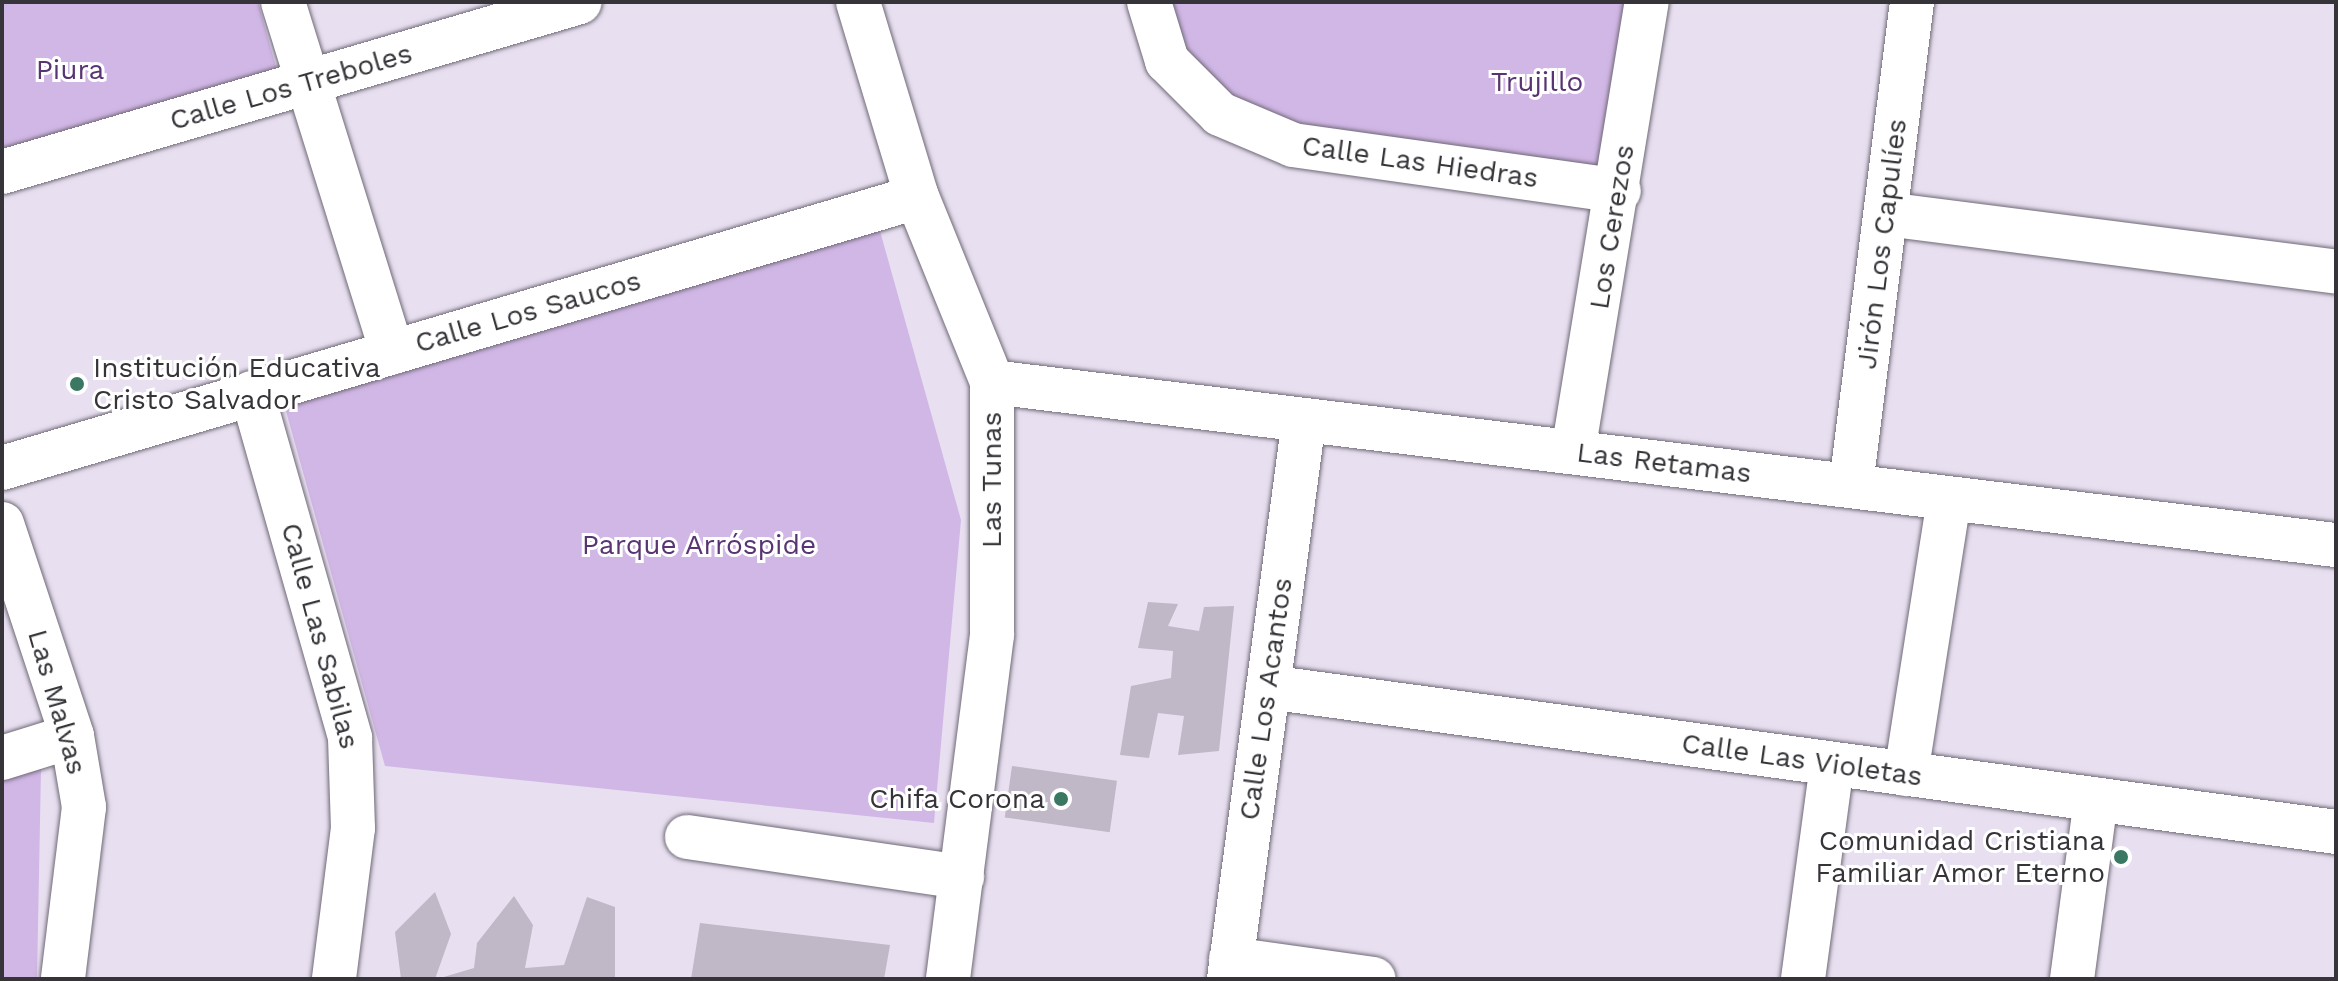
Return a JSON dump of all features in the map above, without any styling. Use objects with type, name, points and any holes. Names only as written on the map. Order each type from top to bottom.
[{"type":"street","points":[[283,2],[392,352]]},
{"type":"street","name":"Las Tunas","points":[[858,2],[917,197],[992,382],[992,635],[948,979]]},
{"type":"street","name":"Calle Las Hiedras","points":[[1149,2],[1167,61],[1220,114],[1293,145],[1619,191]]},
{"type":"street","name":"Los Cerezos","points":[[1573,452],[1619,191],[1647,2]]},
{"type":"street","name":"Jirón Los Capulíes","points":[[1851,485],[1912,2]]},
{"type":"street","name":"Calle Los Treboles","points":[[2,172],[570,4]]},
{"type":"street","name":"Calle Los Saucos","points":[[2,468],[917,197]]},
{"type":"street","points":[[1886,214],[2336,272]]},
{"type":"street","name":"Las Retamas","points":[[992,382],[2336,545]]},
{"type":"street","name":"Calle Las Sabilas","points":[[252,393],[350,738],[353,828],[334,979]]},
{"type":"street","name":"Calle Los Acantos","points":[[1230,969],[1304,420]]},
{"type":"street","points":[[1906,774],[1949,499]]},
{"type":"street","name":"Las Malvas","points":[[2,524],[72,736],[84,807],[63,979]]},
{"type":"street","name":"Calle Las Violetas","points":[[1268,687],[2336,832]]},
{"type":"street","points":[[2,758],[72,736]]},
{"type":"street","points":[[1803,979],[1832,764]]},
{"type":"street","points":[[2072,979],[2096,800]]},
{"type":"street","points":[[687,837],[962,877]]},
{"type":"street","points":[[1230,969],[1374,979]]},
{"type":"green space","name":"Piura","points":[[2,2],[258,2],[280,81],[2,162]]},
{"type":"green space","name":"Trujillo","points":[[1162,2],[1631,2],[1606,172],[1291,126],[1225,101],[1177,54]]},
{"type":"green space","name":"Parque Arróspide","points":[[880,231],[961,520],[934,823],[385,766],[282,397]]},
{"type":"green space","points":[[41,769],[37,979],[2,979],[2,780]]},
{"type":"building","points":[[1148,602],[1178,604],[1168,626],[1199,631],[1204,607],[1234,606],[1219,751],[1178,755],[1184,716],[1158,713],[1149,758],[1120,755],[1131,686],[1171,678],[1173,651],[1138,648]]},
{"type":"building","name":"Chifa Corona","points":[[1012,766],[1117,781],[1110,832],[1005,817]]},
{"type":"building","points":[[435,892],[451,934],[435,979],[401,979],[395,932]]},
{"type":"building","points":[[514,896],[533,925],[525,968],[564,965],[587,897],[615,907],[615,979],[437,979],[474,968],[477,943]]},
{"type":"building","points":[[700,923],[890,945],[884,979],[691,979]]},
{"type":"place","name":"Institución Educativa Cristo Salvador","points":[[77,384]]},
{"type":"place","name":"Chifa Corona","points":[[1061,799]]},
{"type":"place","name":"Comunidad Cristiana Familiar Amor Eterno","points":[[2121,857]]}]
